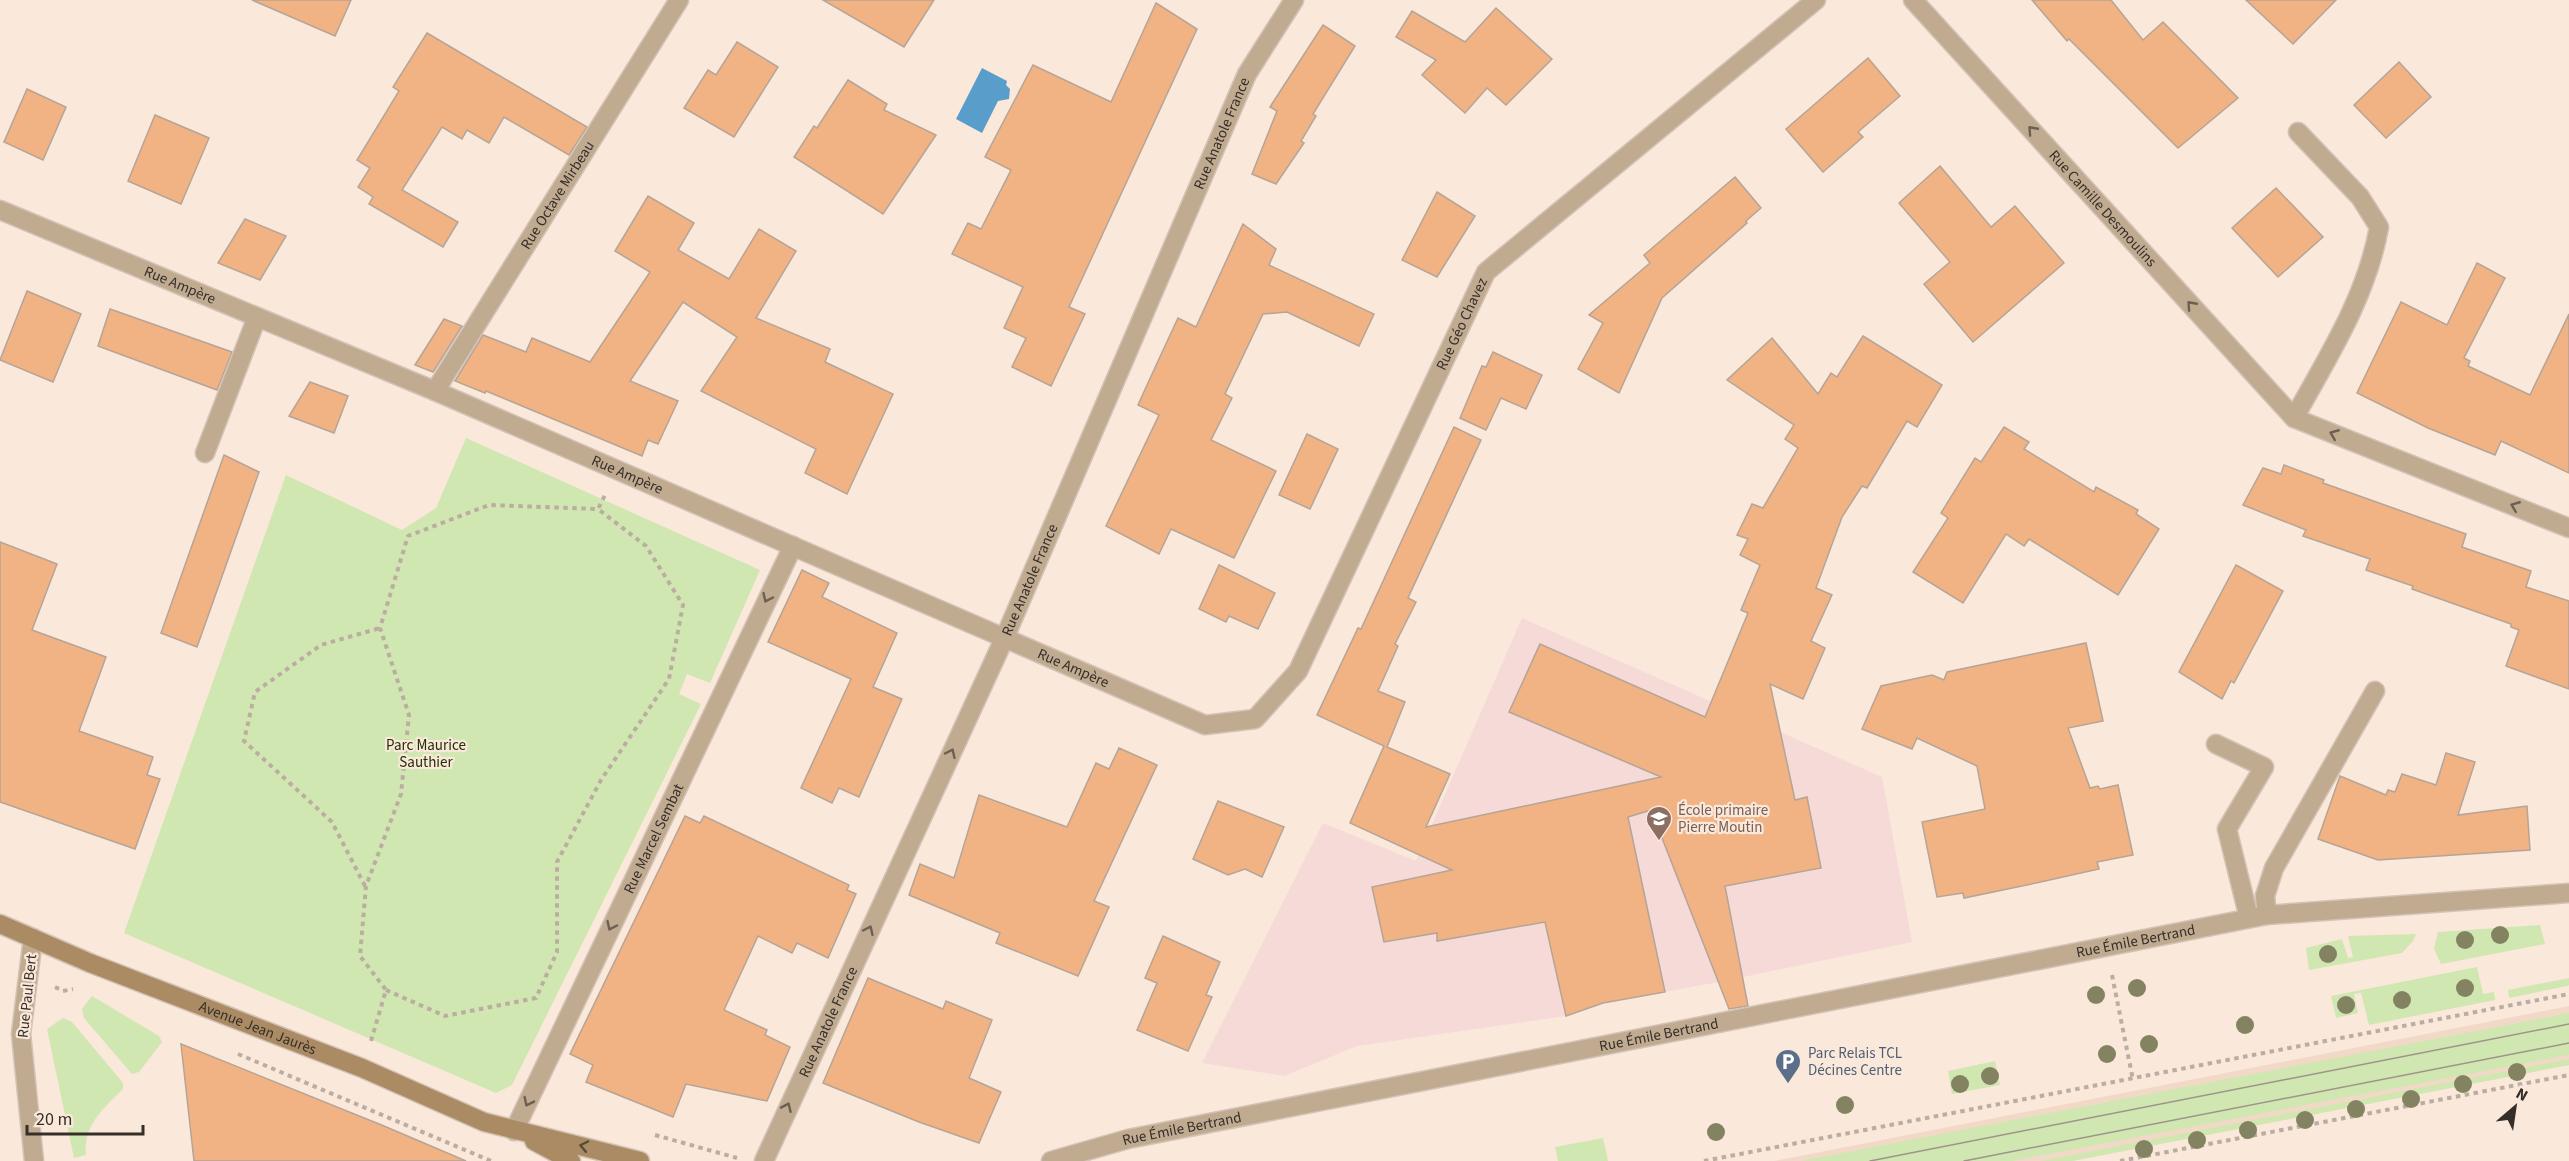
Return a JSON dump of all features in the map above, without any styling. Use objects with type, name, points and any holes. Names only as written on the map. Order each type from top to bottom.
[{"type":"main road","name":"Avenue Jean Jaurès","points":[[0,924],[90,963],[362,1068],[484,1122],[514,1131],[609,1151],[640,1161]]},
{"type":"main road","name":"Avenue Jean Jaurès","points":[[514,1131],[571,1161]]},
{"type":"street","name":"Rue Octave Mirbeau","points":[[435,391],[679,0]]},
{"type":"street","name":"Rue Anatole France","points":[[764,1161],[1005,637],[1247,74],[1294,0]]},
{"type":"street","name":"Rue Géo Chavez","points":[[1255,719],[1298,671],[1486,272],[1816,0]]},
{"type":"street","name":"Rue Camille Desmoulins","points":[[1913,0],[2294,418],[2569,528]]},
{"type":"street","points":[[2294,418],[2345,328],[2374,255],[2379,226],[2360,197],[2298,132]]},
{"type":"street","name":"Rue Ampère","points":[[0,210],[435,391],[1206,725],[1255,719]]},
{"type":"street","points":[[206,453],[256,317]]},
{"type":"street","name":"Rue Marcel Sembat","points":[[514,1131],[793,546]]},
{"type":"street","points":[[2258,916],[2274,868],[2374,691]]},
{"type":"street","points":[[2216,744],[2264,767],[2227,829],[2258,916]]},
{"type":"street","name":"Rue Émile Bertrand","points":[[1051,1161],[1140,1137],[2258,916],[2569,893]]},
{"type":"street","name":"Rue Paul Bert","points":[[33,938],[21,1034],[34,1161]]},
{"type":"path","points":[[598,509],[615,469]]},
{"type":"path","points":[[489,505],[598,509],[646,546],[683,605],[669,679],[601,780],[557,862],[557,952],[536,998],[445,1016],[386,990],[360,956],[366,886],[401,794],[409,715],[380,628],[408,536],[489,505]]},
{"type":"path","points":[[366,886],[332,822],[244,741],[255,692],[321,645],[380,628]]},
{"type":"path","points":[[2105,946],[2133,1080]]},
{"type":"path","points":[[28,976],[63,991],[81,987]]},
{"type":"path","points":[[370,1045],[386,990]]},
{"type":"path","points":[[1704,1161],[2569,994]]},
{"type":"path","points":[[227,1050],[491,1161]]},
{"type":"path","points":[[2120,1161],[2569,1075]]},
{"type":"shaded area","name":"École primaire Pierre Moutin","points":[[1522,618],[1882,777],[1912,942],[1719,982],[1603,1003],[1565,1016],[1357,1046],[1284,1076],[1202,1063],[1323,823],[1416,861]]},
{"type":"shaded area","points":[[2569,1006],[2569,1065],[2072,1161],[1774,1161]]},
{"type":"green space","name":"Parc Maurice Sauthier","points":[[466,438],[760,570],[710,683],[687,674],[679,694],[701,704],[512,1085],[496,1093],[124,933],[286,475],[402,530],[436,508]]},
{"type":"green space","points":[[2540,925],[2545,944],[2441,964],[2434,949],[2438,932]]},
{"type":"green space","points":[[2416,934],[2402,953],[2309,970],[2306,948],[2342,939],[2348,958],[2353,957],[2348,936]]},
{"type":"green space","points":[[2477,967],[2483,994],[2494,992],[2495,1000],[2369,1025],[2361,993],[2354,994],[2358,1013],[2336,1018],[2331,996]]},
{"type":"green space","points":[[2569,978],[2567,986],[2509,998],[2508,990]]},
{"type":"green space","points":[[92,996],[159,1036],[162,1042],[139,1072],[132,1074],[84,1018],[82,1009]]},
{"type":"green space","points":[[2569,1013],[2569,1055],[2012,1161],[1801,1161]]},
{"type":"green space","points":[[63,1018],[72,1022],[123,1083],[123,1089],[91,1126],[86,1144],[86,1155],[74,1158],[47,1029]]},
{"type":"green space","points":[[2569,1059],[2569,1065],[2072,1161],[2040,1161]]},
{"type":"green space","points":[[1995,1061],[2000,1085],[1952,1094],[1948,1071]]},
{"type":"green space","points":[[1603,1138],[1608,1161],[1558,1161],[1555,1147]]},
{"type":"water","points":[[982,68],[1007,81],[1006,85],[1010,89],[1009,99],[998,101],[982,133],[956,119]]},
{"type":"building","points":[[252,0],[351,0],[335,36]]},
{"type":"building","points":[[823,0],[934,0],[904,47]]},
{"type":"building","points":[[2032,0],[2111,0],[2143,40],[2163,22],[2238,98],[2178,148],[2069,39],[2067,41]]},
{"type":"building","points":[[2246,0],[2336,0],[2293,44]]},
{"type":"building","points":[[1156,3],[1197,29],[1069,307],[1085,314],[1051,386],[1012,367],[1026,338],[1004,328],[1023,287],[952,254],[968,223],[981,229],[1011,170],[985,157],[1033,65],[1111,102]]},
{"type":"building","points":[[1496,8],[1552,59],[1506,105],[1487,88],[1465,113],[1422,75],[1436,60],[1396,37],[1412,11],[1465,42]]},
{"type":"building","points":[[1323,25],[1355,46],[1313,114],[1316,116],[1301,141],[1304,143],[1276,184],[1252,174],[1277,111],[1270,107]]},
{"type":"building","points":[[427,33],[587,127],[569,155],[504,117],[489,143],[467,130],[462,139],[442,127],[402,190],[458,222],[443,247],[369,204],[373,197],[358,187],[370,168],[357,160],[399,91],[393,87]]},
{"type":"building","points":[[737,42],[778,67],[734,137],[684,108],[708,70],[716,75]]},
{"type":"building","points":[[1868,58],[1900,96],[1858,132],[1863,137],[1823,172],[1786,129]]},
{"type":"building","points":[[2399,62],[2431,97],[2386,138],[2354,105]]},
{"type":"building","points":[[848,80],[887,104],[884,110],[936,135],[883,214],[794,157],[814,126],[817,128]]},
{"type":"building","points":[[27,89],[66,107],[43,160],[4,142]]},
{"type":"building","points":[[155,115],[209,138],[181,204],[128,181]]},
{"type":"building","points":[[1940,166],[1991,227],[2015,206],[2064,263],[1973,342],[1924,284],[1950,262],[1899,203]]},
{"type":"building","points":[[1735,177],[1761,208],[1662,298],[1619,393],[1578,369],[1603,323],[1589,315],[1650,263],[1644,255]]},
{"type":"building","points":[[2276,188],[2323,237],[2278,277],[2232,228]]},
{"type":"building","points":[[1437,192],[1475,216],[1437,277],[1402,260]]},
{"type":"building","points":[[648,196],[694,223],[678,250],[729,279],[759,229],[796,251],[756,318],[830,349],[825,362],[893,394],[847,494],[805,473],[816,449],[701,391],[737,337],[683,302],[630,381],[678,401],[658,444],[648,440],[642,456],[486,391],[485,393],[455,381],[483,335],[526,352],[532,338],[590,362],[650,272],[615,251]]},
{"type":"building","points":[[245,219],[286,236],[260,280],[218,263]]},
{"type":"building","points":[[1243,224],[1276,249],[1269,265],[1374,314],[1359,346],[1287,312],[1263,314],[1225,394],[1232,398],[1211,440],[1276,471],[1234,558],[1171,529],[1159,554],[1106,526],[1159,415],[1138,405],[1178,318],[1196,327]]},
{"type":"building","points":[[2477,263],[2505,278],[2464,358],[2470,361],[2468,366],[2530,395],[2569,314],[2569,473],[2501,441],[2495,455],[2428,428],[2357,393],[2401,302],[2447,325]]},
{"type":"building","points":[[27,291],[81,314],[53,382],[0,360]]},
{"type":"building","points":[[110,309],[232,352],[217,390],[98,346]]},
{"type":"building","points":[[444,319],[462,326],[433,372],[415,365]]},
{"type":"building","points":[[1863,336],[1942,385],[1917,427],[1907,421],[1867,488],[1862,486],[1842,517],[1816,588],[1832,595],[1811,641],[1825,648],[1803,699],[1770,684],[1795,800],[1807,797],[1821,868],[1725,886],[1748,1006],[1729,1009],[1651,810],[1628,817],[1665,992],[1603,1003],[1566,1016],[1545,922],[1437,941],[1437,933],[1384,942],[1372,887],[1452,870],[1350,823],[1384,746],[1317,715],[1358,628],[1361,629],[1454,427],[1481,440],[1408,598],[1416,602],[1395,644],[1398,646],[1378,691],[1405,702],[1387,747],[1450,774],[1426,827],[1661,777],[1509,712],[1540,644],[1705,717],[1748,613],[1741,610],[1760,565],[1740,555],[1748,539],[1737,535],[1752,504],[1763,508],[1798,448],[1785,439],[1794,425],[1727,380],[1772,338],[1818,394],[1831,373],[1837,377]]},
{"type":"building","points":[[1493,352],[1542,375],[1526,409],[1501,398],[1486,430],[1460,418],[1482,366],[1486,367]]},
{"type":"building","points":[[310,382],[348,396],[334,433],[289,416]]},
{"type":"building","points":[[2004,427],[2029,442],[2024,449],[2094,492],[2096,487],[2138,510],[2136,514],[2159,529],[2118,595],[2029,539],[2024,546],[2006,534],[1963,603],[1913,572],[1948,518],[1941,513],[1975,458],[1981,462]]},
{"type":"building","points":[[1307,434],[1338,449],[1310,509],[1279,495]]},
{"type":"building","points":[[224,455],[259,472],[197,647],[161,633]]},
{"type":"building","points":[[2284,465],[2324,480],[2323,483],[2466,534],[2462,547],[2531,571],[2526,587],[2569,601],[2569,689],[2506,666],[2519,630],[2511,627],[2511,624],[2366,570],[2370,559],[2303,536],[2306,530],[2243,505],[2263,468],[2281,474]]},
{"type":"building","points":[[0,542],[57,564],[32,630],[106,657],[79,731],[153,757],[147,775],[160,779],[135,849],[0,802]]},
{"type":"building","points":[[1219,565],[1275,593],[1258,629],[1229,616],[1226,622],[1199,609]]},
{"type":"building","points":[[2236,565],[2283,591],[2234,683],[2231,681],[2222,699],[2179,672]]},
{"type":"building","points":[[802,570],[829,583],[822,597],[897,633],[873,687],[902,699],[859,797],[839,788],[832,803],[801,788],[851,679],[768,642]]},
{"type":"building","points":[[2086,643],[2103,721],[2068,728],[2090,788],[2098,786],[2100,789],[2118,785],[2133,855],[2097,862],[2099,869],[2036,883],[1964,898],[1963,893],[1937,897],[1922,822],[1985,809],[1977,766],[1917,738],[1912,749],[1862,729],[1881,686],[1932,675],[1944,680],[1947,672]]},
{"type":"building","points":[[1119,748],[1157,765],[1094,901],[1109,907],[1078,976],[996,943],[1000,933],[909,895],[920,864],[954,878],[979,795],[1067,827],[1096,763],[1109,769]]},
{"type":"building","points":[[2446,753],[2475,762],[2458,815],[2527,806],[2530,850],[2378,860],[2318,839],[2340,776],[2386,795],[2388,790],[2395,792],[2402,774],[2436,785]]},
{"type":"building","points":[[1218,801],[1284,827],[1262,877],[1245,869],[1228,875],[1193,859]]},
{"type":"building","points":[[685,816],[700,823],[704,816],[849,885],[847,890],[856,894],[828,958],[797,943],[792,953],[758,936],[724,1010],[767,1030],[765,1035],[790,1047],[767,1101],[686,1084],[673,1117],[586,1082],[593,1065],[570,1054]]},
{"type":"building","points":[[1163,936],[1220,962],[1206,995],[1212,997],[1188,1051],[1137,1030],[1157,983],[1145,978]]},
{"type":"building","points":[[868,978],[943,1009],[946,1001],[992,1020],[969,1078],[1001,1092],[979,1143],[919,1122],[823,1083]]},
{"type":"building","points":[[181,1044],[384,1126],[466,1161],[194,1161]]},
{"type":"tram line","points":[[1870,1161],[2569,1024]]},
{"type":"tram line","points":[[1964,1161],[2569,1043]]},
{"type":"place","name":"École primaire Pierre Moutin","points":[[1659,842]]},
{"type":"place","name":"Parc Relais TCL Décines Centre","points":[[1788,1085]]}]
